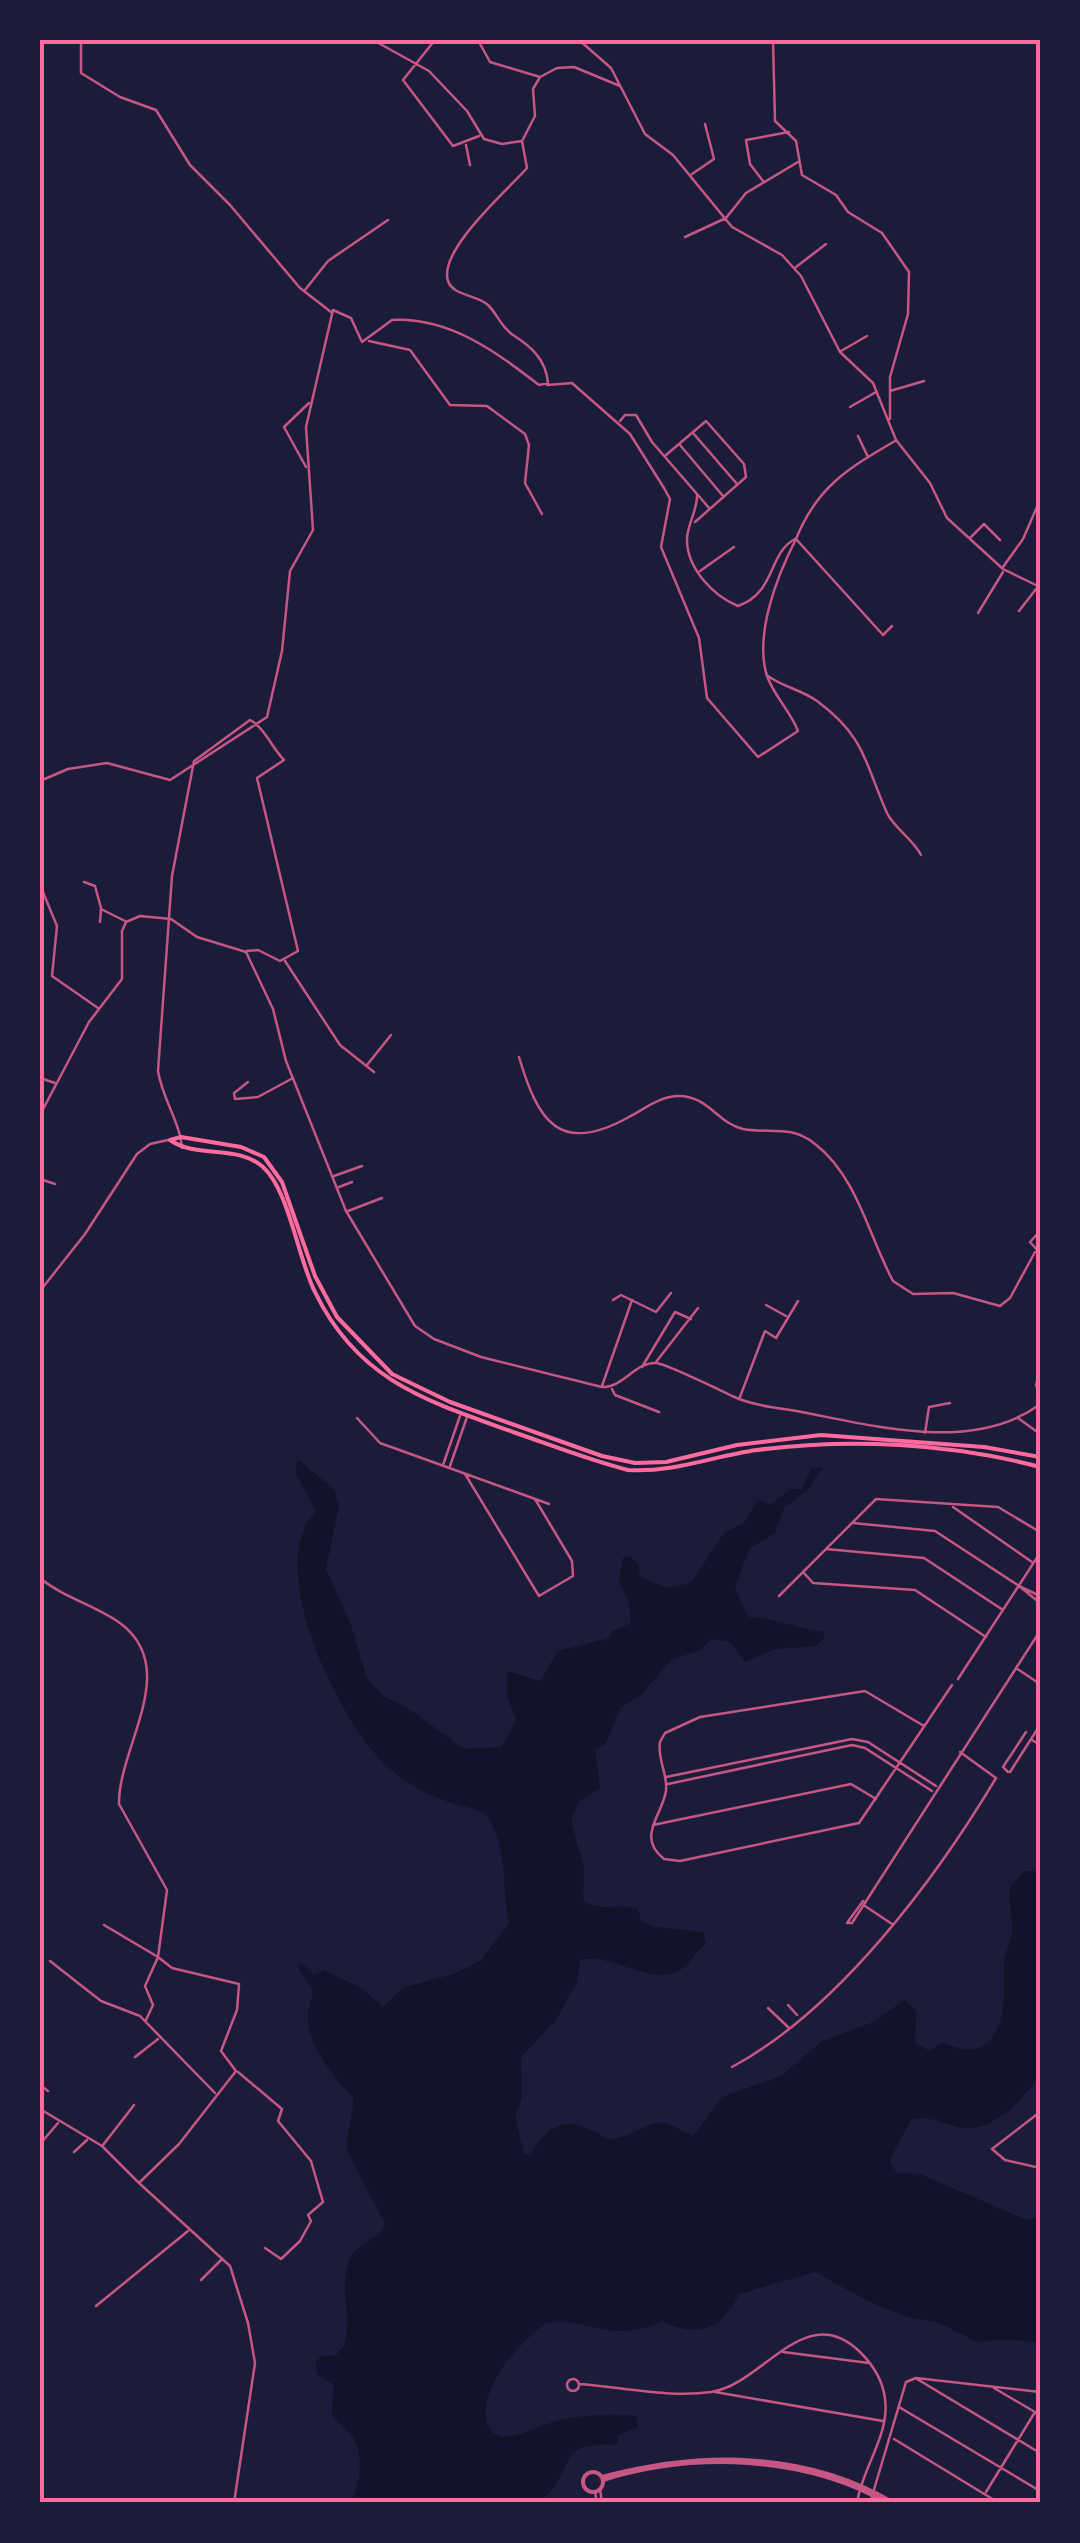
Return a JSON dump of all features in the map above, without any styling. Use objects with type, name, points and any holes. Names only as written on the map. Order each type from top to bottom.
[{"type":"main road","points":[[170,1140],[181,1137],[241,1146],[264,1157],[282,1182],[308,1257],[337,1317],[392,1374],[424,1392],[545,1436],[635,1463],[666,1462],[737,1444],[821,1435],[984,1447],[1040,1457]]},
{"type":"main road","points":[[170,1140],[182,1148],[244,1156],[266,1169],[300,1259],[329,1318],[370,1366],[406,1391],[464,1414],[604,1464],[647,1471],[736,1453],[825,1443],[978,1454],[1040,1467]]},
{"type":"main road","points":[[300,1259],[308,1257]]},
{"type":"main road","points":[[543,1442],[545,1436]]},
{"type":"street","points":[[82,40],[81,73],[120,97],[156,110],[190,165],[304,291],[331,312]]},
{"type":"street","points":[[373,40],[418,64],[467,112],[481,135],[502,144],[522,142]]},
{"type":"street","points":[[435,40],[403,80],[453,146],[481,135]]},
{"type":"street","points":[[478,40],[490,62],[540,77]]},
{"type":"street","points":[[579,40],[602,56],[645,134],[690,174],[742,235],[776,251],[794,268],[815,296],[840,352],[877,391],[896,440],[930,483],[946,518],[1004,569],[1038,588],[1019,611]]},
{"type":"street","points":[[773,40],[775,121],[790,132],[806,181],[836,196],[848,212],[882,233],[909,272],[908,314],[889,391],[890,421]]},
{"type":"street","points":[[547,385],[549,379],[537,352],[502,327],[488,305],[455,289],[447,277],[458,245],[527,168],[522,142],[534,120],[533,89],[540,77],[557,68],[574,67],[620,86]]},
{"type":"street","points":[[690,174],[714,159],[705,124]]},
{"type":"street","points":[[764,182],[750,164],[746,140],[790,132]]},
{"type":"street","points":[[466,144],[470,166]]},
{"type":"street","points":[[685,237],[726,218],[738,200],[799,161]]},
{"type":"street","points":[[304,291],[328,261],[388,220]]},
{"type":"street","points":[[794,268],[826,244]]},
{"type":"street","points":[[331,312],[336,309],[346,314],[358,340],[410,350],[450,405],[487,406],[524,434],[529,445],[525,484],[542,514]]},
{"type":"street","points":[[40,781],[68,768],[96,764],[136,768],[164,780],[259,725],[270,712],[290,571],[314,530],[307,468],[310,402],[326,350],[331,312]]},
{"type":"street","points":[[368,340],[392,320],[440,327],[471,337],[539,385],[572,383],[620,422],[670,498],[660,547],[699,638],[709,703],[758,757],[798,731],[767,675],[769,614],[796,539],[814,499],[868,456],[896,440]]},
{"type":"street","points":[[840,352],[866,336]]},
{"type":"street","points":[[889,391],[924,381]]},
{"type":"street","points":[[850,407],[877,391]]},
{"type":"street","points":[[307,468],[284,427],[310,402]]},
{"type":"street","points":[[620,422],[625,415],[636,415],[664,456],[709,509]]},
{"type":"street","points":[[664,456],[706,421],[744,464],[746,477],[691,525]]},
{"type":"street","points":[[692,432],[738,485]]},
{"type":"street","points":[[858,436],[868,456]]},
{"type":"street","points":[[679,444],[723,497]]},
{"type":"street","points":[[697,494],[687,541],[698,572],[718,595],[743,605],[765,587],[781,553],[796,539]]},
{"type":"street","points":[[978,613],[1023,539],[1040,500]]},
{"type":"street","points":[[969,539],[984,524],[1000,540]]},
{"type":"street","points":[[796,539],[882,635],[892,626]]},
{"type":"street","points":[[698,572],[734,548]]},
{"type":"street","points":[[767,675],[814,698],[854,737],[873,769],[888,817],[911,836],[922,855]]},
{"type":"street","points":[[182,1148],[181,1137],[161,1094],[158,1070],[172,876],[192,767],[198,756],[250,720],[259,725],[272,750],[284,760],[257,778],[298,948],[284,960]]},
{"type":"street","points":[[84,882],[96,886],[100,922]]},
{"type":"street","points":[[40,885],[57,926],[52,976],[98,1008]]},
{"type":"street","points":[[101,909],[126,922]]},
{"type":"street","points":[[126,922],[140,916],[171,918],[196,937],[284,960],[340,1045],[374,1072]]},
{"type":"street","points":[[40,1115],[98,1008],[124,974],[122,936],[126,922]]},
{"type":"street","points":[[246,952],[274,1009],[293,1078],[346,1211],[394,1296],[426,1335],[481,1357],[611,1387],[655,1363],[698,1308]]},
{"type":"street","points":[[366,1066],[391,1035]]},
{"type":"street","points":[[519,1057],[535,1106],[544,1120],[562,1131],[600,1132],[662,1098],[685,1096],[707,1103],[740,1128],[778,1128],[804,1136],[842,1173],[893,1281],[914,1294],[954,1293],[1000,1306],[1010,1298],[1038,1252],[1030,1238],[1040,1232]]},
{"type":"street","points":[[40,1078],[56,1084]]},
{"type":"street","points":[[248,1082],[234,1093],[236,1099],[258,1097],[293,1078]]},
{"type":"street","points":[[40,1291],[85,1234],[137,1154],[150,1144],[170,1140]]},
{"type":"street","points":[[332,1176],[362,1166]]},
{"type":"street","points":[[40,1179],[55,1184]]},
{"type":"street","points":[[337,1188],[352,1182]]},
{"type":"street","points":[[346,1211],[382,1198]]},
{"type":"street","points":[[613,1300],[619,1294],[656,1312],[670,1293]]},
{"type":"street","points":[[602,1387],[632,1300]]},
{"type":"street","points":[[740,1399],[765,1331],[776,1338],[798,1300]]},
{"type":"street","points":[[766,1305],[788,1317]]},
{"type":"street","points":[[642,1367],[675,1312],[691,1319]]},
{"type":"street","points":[[655,1363],[688,1378],[713,1383],[740,1399],[880,1429],[956,1432],[1016,1417],[1039,1405]]},
{"type":"street","points":[[1040,1371],[1036,1385],[1040,1395]]},
{"type":"street","points":[[611,1387],[618,1396],[659,1412]]},
{"type":"street","points":[[926,1433],[929,1406],[950,1403]]},
{"type":"street","points":[[443,1466],[464,1414]]},
{"type":"street","points":[[449,1468],[464,1414]]},
{"type":"street","points":[[1016,1417],[1040,1434]]},
{"type":"street","points":[[358,1418],[380,1442],[550,1504]]},
{"type":"street","points":[[40,1423],[40,1488]]},
{"type":"street","points":[[465,1474],[540,1596],[572,1576],[572,1561],[536,1499]]},
{"type":"street","points":[[779,1596],[876,1499],[1004,1508],[1040,1532]]},
{"type":"street","points":[[954,1504],[955,1510],[1034,1563]]},
{"type":"street","points":[[852,1522],[860,1526],[935,1531],[1040,1603]]},
{"type":"street","points":[[826,1548],[924,1558],[1003,1610]]},
{"type":"street","points":[[958,1679],[1040,1553]]},
{"type":"street","points":[[803,1572],[813,1583],[914,1590],[986,1636]]},
{"type":"street","points":[[40,1578],[122,1624],[145,1660],[147,1687],[119,1804],[166,1890],[158,1956],[146,1986],[153,2008],[146,2021]]},
{"type":"street","points":[[1018,1586],[1040,1596]]},
{"type":"street","points":[[893,1925],[864,1903],[1040,1631]]},
{"type":"street","points":[[1016,1668],[1040,1684]]},
{"type":"street","points":[[924,1726],[865,1691],[700,1717],[666,1734],[660,1742],[666,1784],[652,1826],[653,1848],[672,1862],[855,1825],[876,1799],[952,1685]]},
{"type":"street","points":[[1026,1732],[1004,1767],[1010,1772],[1040,1725]]},
{"type":"street","points":[[664,1777],[852,1739],[868,1742],[934,1792]]},
{"type":"street","points":[[1031,1739],[1040,1745]]},
{"type":"street","points":[[666,1784],[852,1745],[938,1787]]},
{"type":"street","points":[[732,2066],[757,2054],[799,2018],[893,1925],[996,1778],[960,1752]]},
{"type":"street","points":[[652,1826],[851,1784],[876,1799]]},
{"type":"street","points":[[104,1926],[172,1968],[239,1984],[236,2010],[221,2051],[236,2072],[282,2109],[278,2120],[310,2161],[323,2202],[308,2214],[311,2222],[300,2241],[281,2259],[266,2248]]},
{"type":"street","points":[[50,1961],[101,2001],[146,2021],[216,2094]]},
{"type":"street","points":[[788,2005],[799,2018]]},
{"type":"street","points":[[768,2008],[788,2027]]},
{"type":"street","points":[[135,2057],[160,2038]]},
{"type":"street","points":[[139,2183],[179,2144],[236,2072]]},
{"type":"street","points":[[40,2085],[48,2091]]},
{"type":"street","points":[[102,2146],[134,2104]]},
{"type":"street","points":[[40,2109],[102,2146],[223,2258],[242,2300],[254,2356],[234,2503]]},
{"type":"street","points":[[1040,2112],[992,2149],[1005,2160],[1040,2168]]},
{"type":"street","points":[[40,2144],[59,2122]]},
{"type":"street","points":[[74,2152],[88,2139]]},
{"type":"street","points":[[96,2306],[189,2230]]},
{"type":"street","points":[[200,2280],[223,2258]]},
{"type":"street","points":[[713,2392],[797,2339],[830,2336],[849,2343],[871,2363],[885,2399],[883,2420],[857,2503]]},
{"type":"street","points":[[781,2352],[871,2363]]},
{"type":"street","points":[[916,2378],[1040,2453]]},
{"type":"street","points":[[870,2503],[876,2494],[906,2382],[916,2378],[1040,2392]]},
{"type":"street","points":[[579,2384],[713,2392],[883,2420]]},
{"type":"street","points":[[992,2386],[1040,2415]]},
{"type":"street","points":[[897,2406],[1040,2491]]},
{"type":"street","points":[[985,2494],[1034,2412]]},
{"type":"street","points":[[892,2438],[999,2503]]},
{"type":"street","points":[[598,2490],[584,2486],[583,2480],[591,2472],[603,2479],[670,2462],[725,2458],[800,2467],[894,2503]]},
{"type":"street","points":[[600,2503],[598,2490],[603,2479]]},
{"type":"street","points":[[876,2494],[887,2503]]},
{"type":"shaded area","points":[[298,1460],[334,1489],[339,1505],[326,1569],[351,1625],[367,1679],[384,1697],[408,1708],[467,1749],[502,1747],[516,1720],[507,1695],[507,1671],[540,1681],[558,1651],[610,1638],[612,1631],[631,1623],[629,1603],[619,1581],[623,1558],[630,1556],[638,1564],[640,1577],[668,1588],[691,1583],[724,1533],[744,1523],[758,1500],[771,1504],[791,1489],[802,1489],[811,1469],[823,1467],[809,1489],[784,1508],[775,1533],[749,1549],[735,1588],[748,1617],[823,1632],[824,1639],[815,1646],[776,1649],[745,1662],[730,1642],[712,1639],[698,1651],[671,1660],[640,1696],[621,1707],[605,1745],[595,1750],[600,1788],[579,1802],[571,1820],[584,1869],[583,1899],[595,1906],[638,1909],[641,1922],[655,1927],[703,1932],[706,1943],[684,1967],[660,1975],[606,1961],[580,1960],[577,1982],[556,2020],[521,2057],[522,2098],[515,2117],[524,2153],[530,2154],[548,2133],[565,2124],[585,2128],[608,2140],[656,2123],[693,2136],[722,2097],[781,2076],[822,2041],[871,2023],[905,2000],[916,2011],[915,2042],[929,2051],[943,2043],[963,2049],[978,2048],[989,2041],[1001,2017],[1005,1960],[1012,1932],[1011,1886],[1024,1871],[1040,1871],[1040,2074],[1018,2102],[988,2124],[965,2128],[925,2118],[911,2120],[889,2161],[897,2173],[920,2174],[1027,2220],[1040,2217],[1040,2343],[1009,2339],[977,2342],[940,2323],[907,2317],[868,2301],[815,2272],[739,2294],[725,2315],[698,2330],[663,2321],[628,2331],[546,2323],[518,2348],[495,2379],[486,2406],[490,2430],[513,2436],[561,2420],[610,2415],[636,2416],[638,2427],[618,2435],[618,2445],[583,2447],[574,2452],[544,2498],[525,2503],[350,2503],[359,2472],[359,2455],[352,2436],[332,2414],[334,2385],[317,2374],[316,2363],[320,2357],[336,2355],[344,2346],[348,2264],[385,2224],[346,2148],[354,2099],[324,2061],[312,2038],[308,2014],[313,1990],[297,1966],[303,1964],[314,1975],[324,1970],[361,1988],[383,2007],[404,1987],[454,1974],[480,1961],[509,1924],[502,1857],[489,1819],[477,1810],[423,1791],[388,1767],[349,1717],[330,1682],[302,1605],[298,1568],[302,1536],[316,1511],[295,1472]]}]
